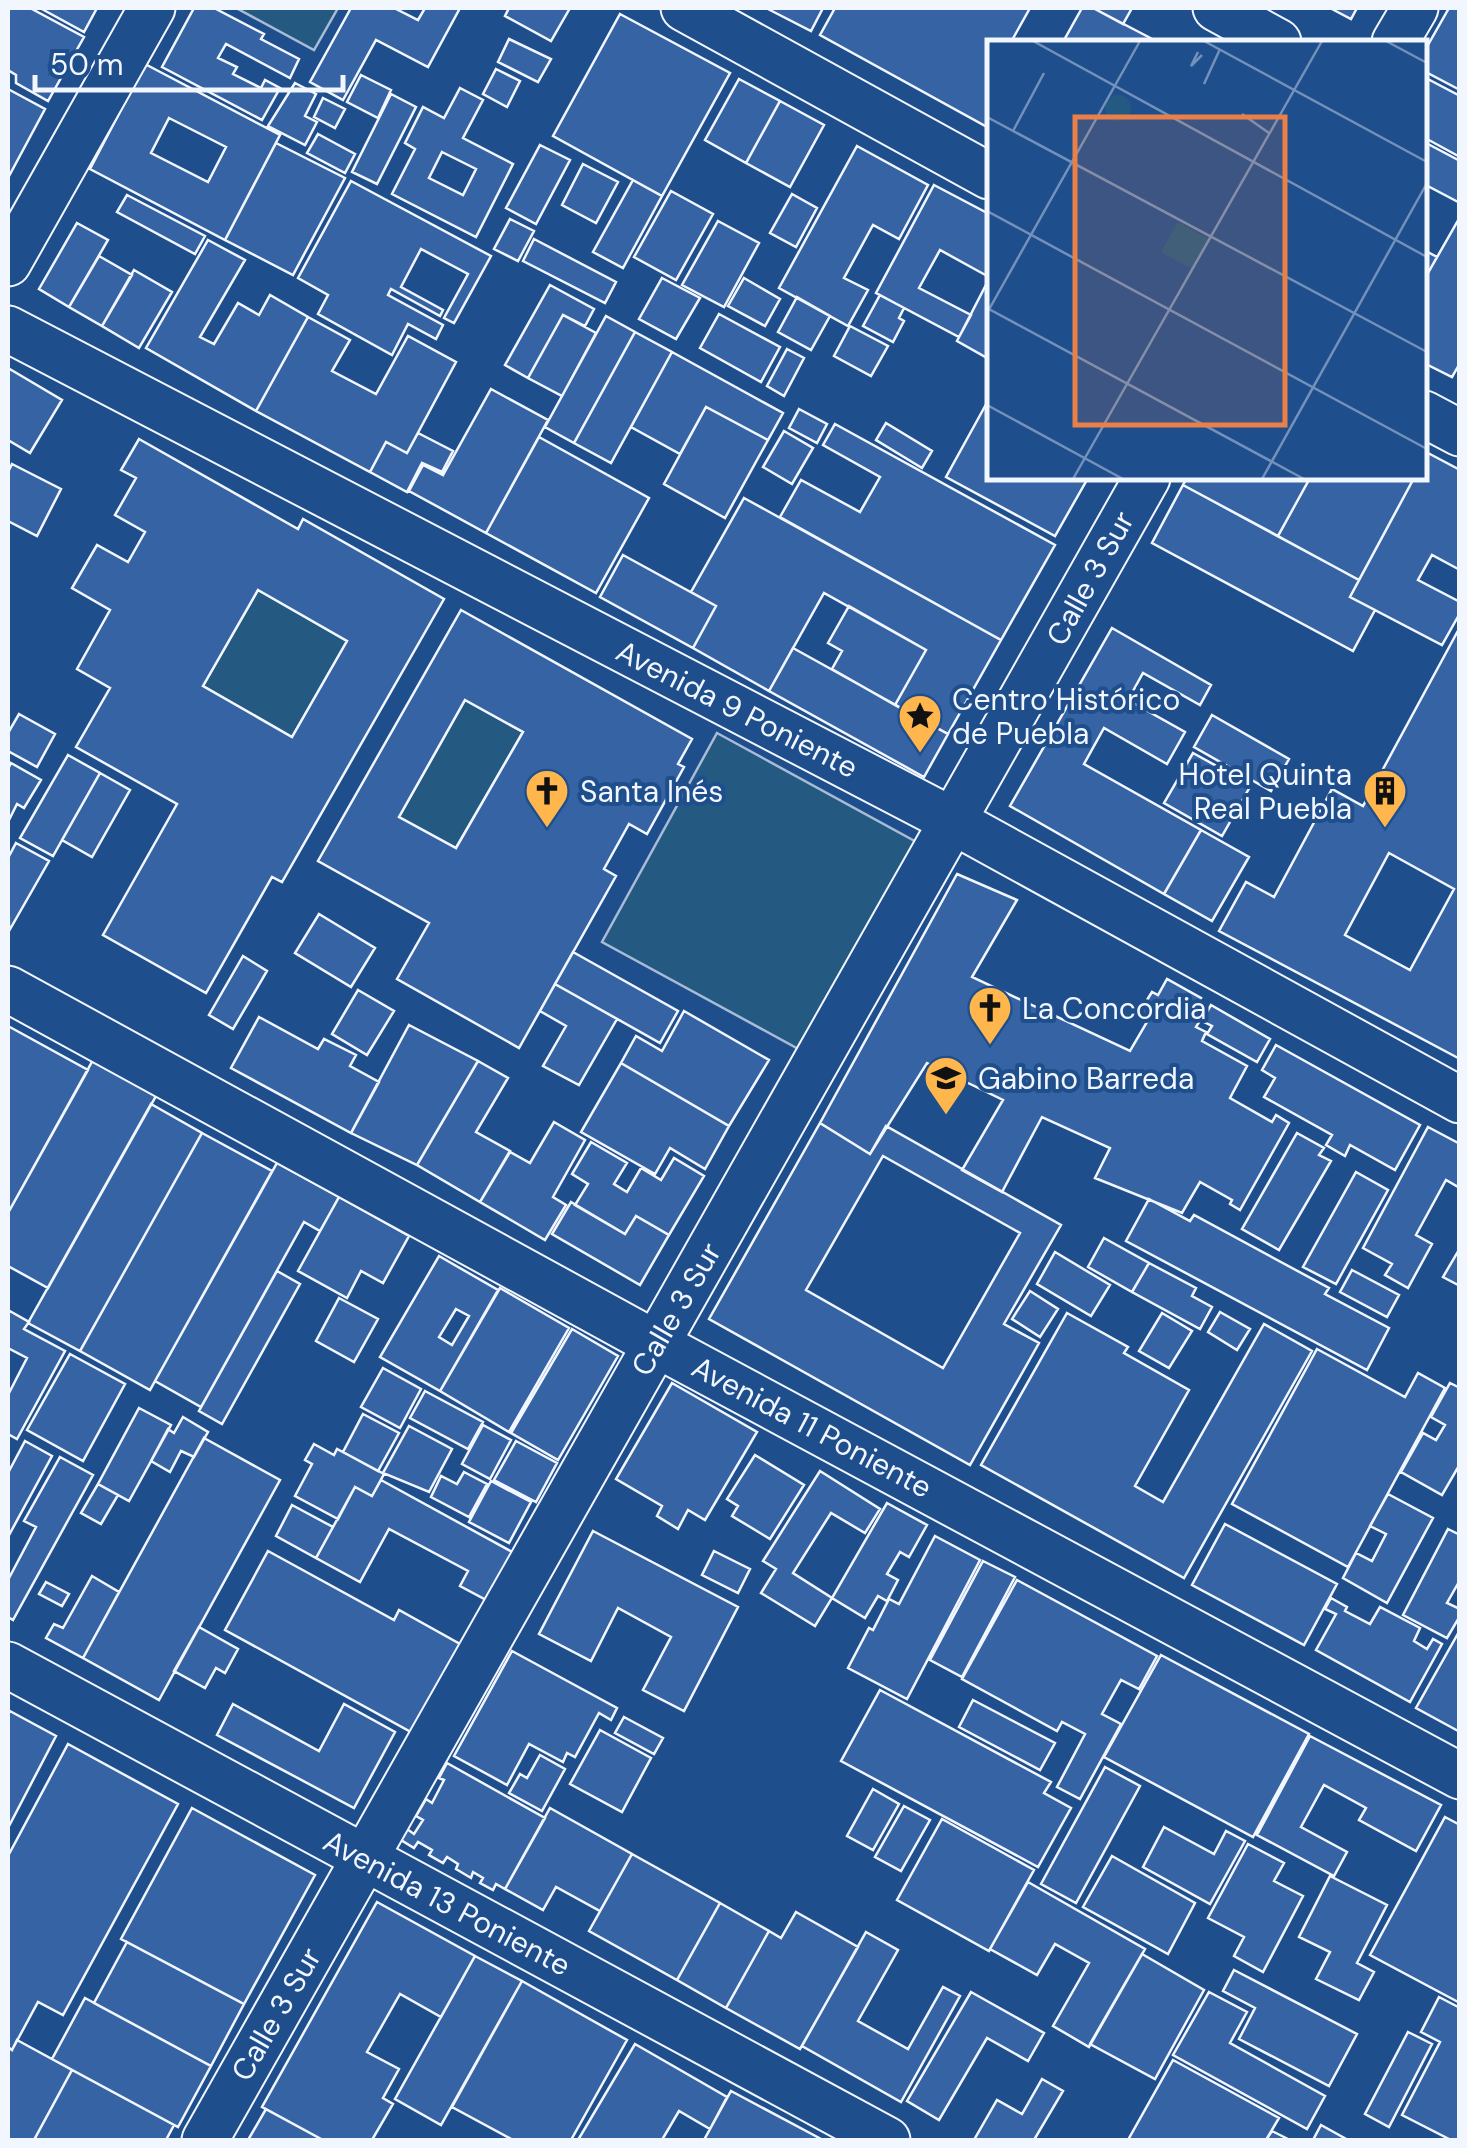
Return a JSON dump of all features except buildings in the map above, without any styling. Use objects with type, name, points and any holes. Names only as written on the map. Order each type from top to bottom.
[{"type":"street","points":[[8,263],[152,8]]},
{"type":"street","points":[[684,8],[987,174]]},
{"type":"street","points":[[1216,8],[1274,40]]},
{"type":"street","points":[[1396,40],[1415,8]]},
{"type":"street","name":"Avenida 9 Poniente","points":[[8,329],[953,821],[1460,1100]]},
{"type":"street","points":[[1427,416],[1460,433]]},
{"type":"street","name":"Calle 3 Sur","points":[[204,2140],[1146,480]]},
{"type":"street","name":"Avenida 11 Poniente","points":[[8,990],[1460,1776]]},
{"type":"street","name":"Avenida 13 Poniente","points":[[8,1665],[887,2140]]},
{"type":"shaded area","points":[[236,8],[338,8],[314,50]]},
{"type":"shaded area","points":[[258,590],[347,641],[292,737],[203,686]]},
{"type":"shaded area","points":[[465,700],[523,732],[456,848],[399,817]]},
{"type":"shaded area","points":[[717,733],[931,850],[815,1058],[602,942]]},
{"type":"place","name":"Centro Histórico de Puebla","points":[[920,754]]},
{"type":"place","name":"Santa Inés","points":[[547,829]]},
{"type":"place","name":"Hotel Quinta Real Puebla","points":[[1385,829]]},
{"type":"place","name":"La Concordia","points":[[990,1046]]},
{"type":"place","name":"Gabino Barreda","points":[[946,1116]]}]
